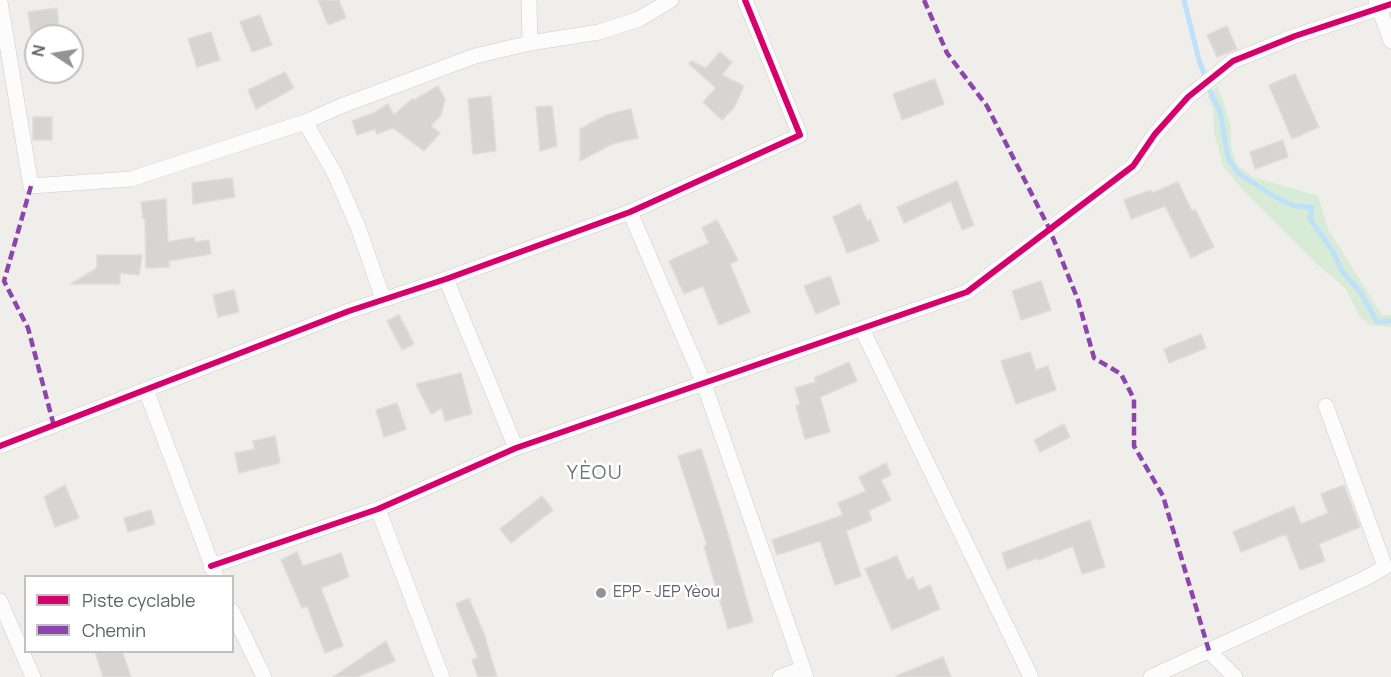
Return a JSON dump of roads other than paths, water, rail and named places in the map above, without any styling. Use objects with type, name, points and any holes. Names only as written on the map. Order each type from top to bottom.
[{"type":"street","points":[[529,0],[531,43]]},
{"type":"street","points":[[0,1],[31,186],[131,179],[305,122],[341,106],[475,56],[531,43],[599,32],[639,20],[671,0]]},
{"type":"street","points":[[0,446],[383,299],[446,279],[630,212],[800,135],[745,0]]},
{"type":"street","points":[[146,390],[214,571],[378,509],[516,448],[967,292],[1133,166],[1155,134],[1188,97],[1205,81],[1233,61],[1382,4],[1391,41]]},
{"type":"street","points":[[305,122],[340,185],[358,227],[383,299]]},
{"type":"street","points":[[630,212],[704,384],[804,673],[780,677]]},
{"type":"street","points":[[446,279],[516,448]]},
{"type":"street","points":[[862,329],[1031,677]]},
{"type":"street","points":[[1151,677],[1364,579],[1385,567],[1326,406]]},
{"type":"street","points":[[378,509],[442,677]]},
{"type":"street","points":[[0,602],[33,677]]},
{"type":"street","points":[[234,615],[264,677]]},
{"type":"street","points":[[1209,651],[1235,677]]},
{"type":"waterway","points":[[1184,0],[1199,60],[1220,111],[1228,158],[1238,173],[1272,195],[1294,206],[1312,207],[1310,219],[1332,250],[1342,271],[1361,293],[1377,322],[1391,321]]},
{"type":"place","name":"EPP - JEP Yèou","points":[[601,593]]},
{"type":"district","name":"YÈOU","points":[[595,473]]}]
